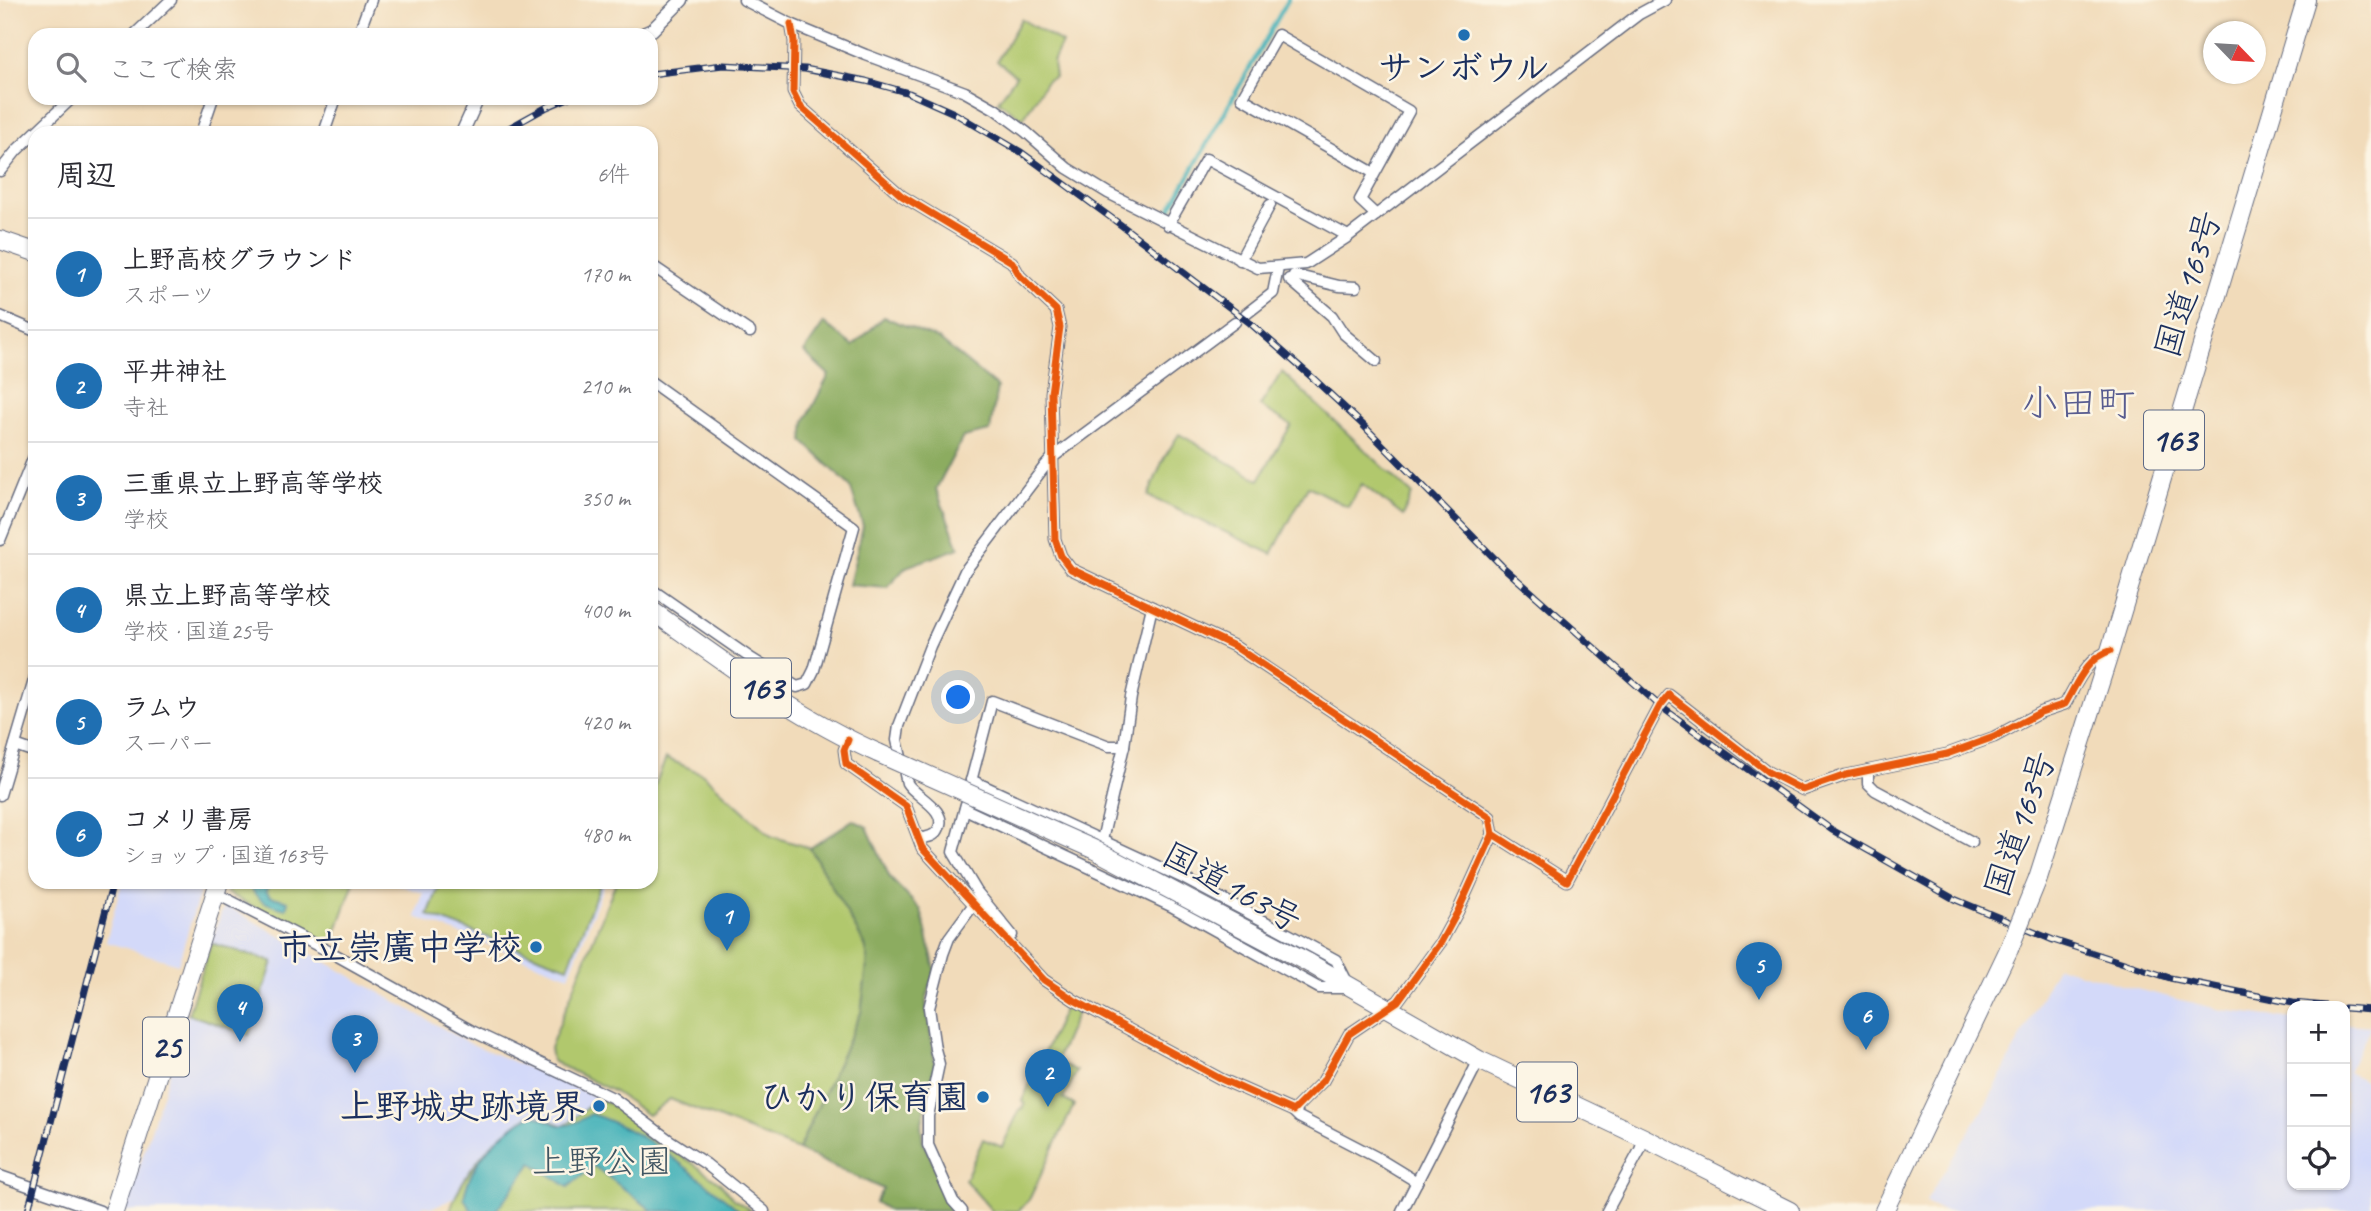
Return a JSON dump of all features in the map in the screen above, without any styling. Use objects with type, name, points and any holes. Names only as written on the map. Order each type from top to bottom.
[{"type":"highway","name":"国道163号","points":[[1884,1211],[2009,949],[2038,878],[2110,651],[2306,0]]},
{"type":"highway","points":[[0,240],[28,250]]},
{"type":"highway","name":"国道163号","points":[[658,615],[757,685],[848,740],[1093,849],[1309,963],[1479,1060],[1790,1211]]},
{"type":"highway","name":"25","points":[[114,1211],[216,889]]},
{"type":"street","points":[[141,28],[171,0]]},
{"type":"street","points":[[361,28],[371,0]]},
{"type":"street","points":[[654,28],[682,0]]},
{"type":"street","points":[[744,0],[791,24],[965,92],[995,108],[1067,168],[1168,225],[1240,260],[1258,268],[1306,264]]},
{"type":"street","points":[[1246,314],[1306,264],[1349,236],[1639,14],[1665,0]]},
{"type":"street","points":[[791,24],[794,41],[793,92],[800,106],[902,196],[1012,262],[1020,276],[1056,310],[1060,327],[1051,393],[1055,539],[1061,556],[1071,569],[1234,646],[1490,817],[1493,834],[1441,942],[1398,1001],[1349,1034],[1323,1081],[1293,1111]]},
{"type":"street","points":[[1374,173],[1242,98],[1278,35],[1409,111],[1360,200],[1376,215]]},
{"type":"street","points":[[42,126],[65,105]]},
{"type":"street","points":[[203,126],[211,105]]},
{"type":"street","points":[[326,126],[334,105]]},
{"type":"street","points":[[465,126],[475,105]]},
{"type":"street","points":[[0,171],[28,140]]},
{"type":"street","points":[[1168,225],[1206,159],[1349,236]]},
{"type":"street","points":[[1240,260],[1270,205]]},
{"type":"street","points":[[1273,293],[1278,268]]},
{"type":"street","points":[[658,270],[750,332]]},
{"type":"street","points":[[1291,277],[1356,287]]},
{"type":"street","points":[[1291,277],[1332,316],[1343,333],[1376,361]]},
{"type":"street","points":[[0,316],[28,328]]},
{"type":"street","points":[[919,838],[932,836],[938,831],[940,822],[934,808],[915,794],[906,783],[897,740],[899,726],[943,615],[965,571],[1053,457],[1235,322]]},
{"type":"street","points":[[658,387],[854,527],[814,670],[807,684],[797,687],[658,594]]},
{"type":"street","points":[[0,540],[28,471]]},
{"type":"street","points":[[1102,840],[1152,607]]},
{"type":"street","points":[[1493,834],[1567,881],[1668,695],[1768,772],[1803,790],[1846,775],[1947,754],[1994,737],[2041,712],[2065,704],[2084,670],[2099,654],[2110,651]]},
{"type":"street","points":[[0,794],[3,775],[28,701]]},
{"type":"street","points":[[1022,955],[1025,950],[977,892],[953,852],[992,701],[1109,746],[1124,746]]},
{"type":"street","points":[[848,740],[844,750],[846,764],[906,806],[922,848],[1044,980],[1074,1000],[1222,1079],[1293,1111],[1299,1117],[1376,1157],[1417,1182]]},
{"type":"street","points":[[15,745],[28,749]]},
{"type":"street","points":[[1868,771],[1868,783],[1875,790],[1972,842]]},
{"type":"street","points":[[965,809],[1171,906],[1319,988],[1350,988],[1336,960],[1183,878],[971,780]]},
{"type":"street","points":[[220,889],[472,1031],[613,1098],[706,1164],[764,1211]]},
{"type":"street","points":[[962,1211],[953,1201],[928,1145],[926,1129],[939,1064],[929,1007],[949,938],[974,904]]},
{"type":"street","points":[[1402,1211],[1479,1060]]},
{"type":"street","points":[[1608,1211],[1644,1138]]},
{"type":"street","points":[[0,1176],[100,1211]]},
{"type":"shaded area","points":[[120,889],[201,889],[178,964],[106,942]]},
{"type":"shaded area","name":"市立崇廣中学校","points":[[411,889],[602,889],[569,976],[416,917],[423,893]]},
{"type":"shaded area","points":[[227,906],[467,1042],[599,1098],[563,1127],[533,1114],[522,1119],[497,1140],[471,1170],[454,1198],[431,1208],[424,1205],[421,1211],[125,1211],[188,1014],[249,1035],[273,962],[211,943],[222,910]]},
{"type":"shaded area","points":[[2057,966],[2222,1010],[2287,1018],[2287,1190],[2350,1190],[2350,1073],[2371,1084],[2371,1211],[1943,1211],[1925,1202],[1988,1101]]},
{"type":"shaded area","points":[[2350,1024],[2371,1026],[2350,1068]]},
{"type":"green space","points":[[1021,19],[1062,43],[1053,62],[1055,77],[1047,80],[1023,119],[998,101],[1016,76],[997,61]]},
{"type":"green space","points":[[884,317],[939,339],[997,387],[990,431],[963,437],[936,489],[959,548],[906,567],[887,588],[849,585],[863,526],[850,486],[803,441],[805,421],[829,375],[804,352],[824,323],[853,346]]},
{"type":"green space","points":[[1282,372],[1412,494],[1403,516],[1362,484],[1348,507],[1308,486],[1272,554],[1148,496],[1163,460],[1179,434],[1259,480],[1291,425],[1260,406]]},
{"type":"green space","points":[[666,758],[703,774],[771,836],[810,848],[865,945],[868,958],[861,1013],[798,1150],[670,1099],[648,1115],[615,1092],[552,1061],[550,1048],[613,889],[658,889],[658,778]]},
{"type":"green space","points":[[853,820],[867,827],[890,878],[921,910],[935,969],[926,1002],[935,1063],[921,1127],[923,1142],[957,1211],[889,1211],[875,1202],[883,1189],[798,1150],[861,1013],[868,958],[865,945],[810,848]]},
{"type":"green space","points":[[228,889],[352,889],[331,947],[227,893]]},
{"type":"green space","name":"市立崇廣中学校","points":[[438,889],[598,889],[568,967],[428,915]]},
{"type":"green space","points":[[211,943],[273,962],[249,1035],[188,1014]]},
{"type":"green space","points":[[1068,1001],[1079,1008],[1056,1061],[1077,1071],[1063,1099],[1074,1105],[1029,1200],[1019,1211],[992,1211],[965,1180],[983,1139],[1002,1147],[1025,1103],[1022,1101]]},
{"type":"green space","name":"上野公園","points":[[599,1098],[666,1148],[719,1182],[734,1199],[752,1211],[450,1211],[472,1168],[507,1131],[533,1114],[564,1126]]},
{"type":"water","points":[[252,889],[267,889],[270,896],[288,901],[286,909],[268,904]]},
{"type":"water","name":"上野公園","points":[[533,1114],[562,1125],[574,1123],[591,1114],[612,1122],[670,1155],[740,1211],[653,1211],[594,1166],[568,1187],[532,1163],[496,1211],[472,1211],[464,1198],[467,1185],[480,1160],[499,1138]]},
{"type":"waterway","points":[[1167,215],[1288,0]]},
{"type":"railway","points":[[658,73],[723,65],[805,69],[909,93],[954,113],[1021,152],[1250,323],[1362,424],[1502,566],[1660,706],[1832,830],[1954,899],[2053,940],[2170,978],[2287,1002]]},
{"type":"railway","points":[[513,126],[552,105]]},
{"type":"railway","points":[[28,1211],[111,889]]},
{"type":"railway","points":[[2350,1008],[2371,1010]]},
{"type":"cycle path","points":[[791,24],[794,41],[793,92],[800,106],[902,196],[1012,262],[1020,276],[1056,310],[1060,327],[1051,393],[1055,539],[1061,556],[1071,569],[1234,646],[1490,817],[1493,834],[1441,942],[1398,1001],[1349,1034],[1323,1081],[1293,1111],[1221,1079],[1074,1000],[1044,980],[922,848],[906,806],[846,764],[844,750],[848,740]]},
{"type":"cycle path","points":[[1493,834],[1567,881],[1660,706],[1669,695],[1768,772],[1803,790],[1846,775],[1947,754],[1994,737],[2041,712],[2065,704],[2088,666],[2110,651]]},
{"type":"place","name":"サンボウル","points":[[1464,35]]},
{"type":"place","name":"市立崇廣中学校","points":[[536,947]]},
{"type":"place","name":"上野高校グラウンド","points":[[727,951]]},
{"type":"place","name":"ラムウ","points":[[1759,1000]]},
{"type":"place","name":"県立上野高等学校","points":[[240,1042]]},
{"type":"place","name":"コメリ書房","points":[[1866,1050]]},
{"type":"place","name":"三重県立上野高等学校","points":[[355,1073]]},
{"type":"place","name":"ひかり保育園","points":[[983,1097]]},
{"type":"place","name":"上野城史跡境界","points":[[599,1106]]},
{"type":"place","name":"平井神社","points":[[1048,1107]]},
{"type":"district","name":"小田町","points":[[2078,403]]}]
